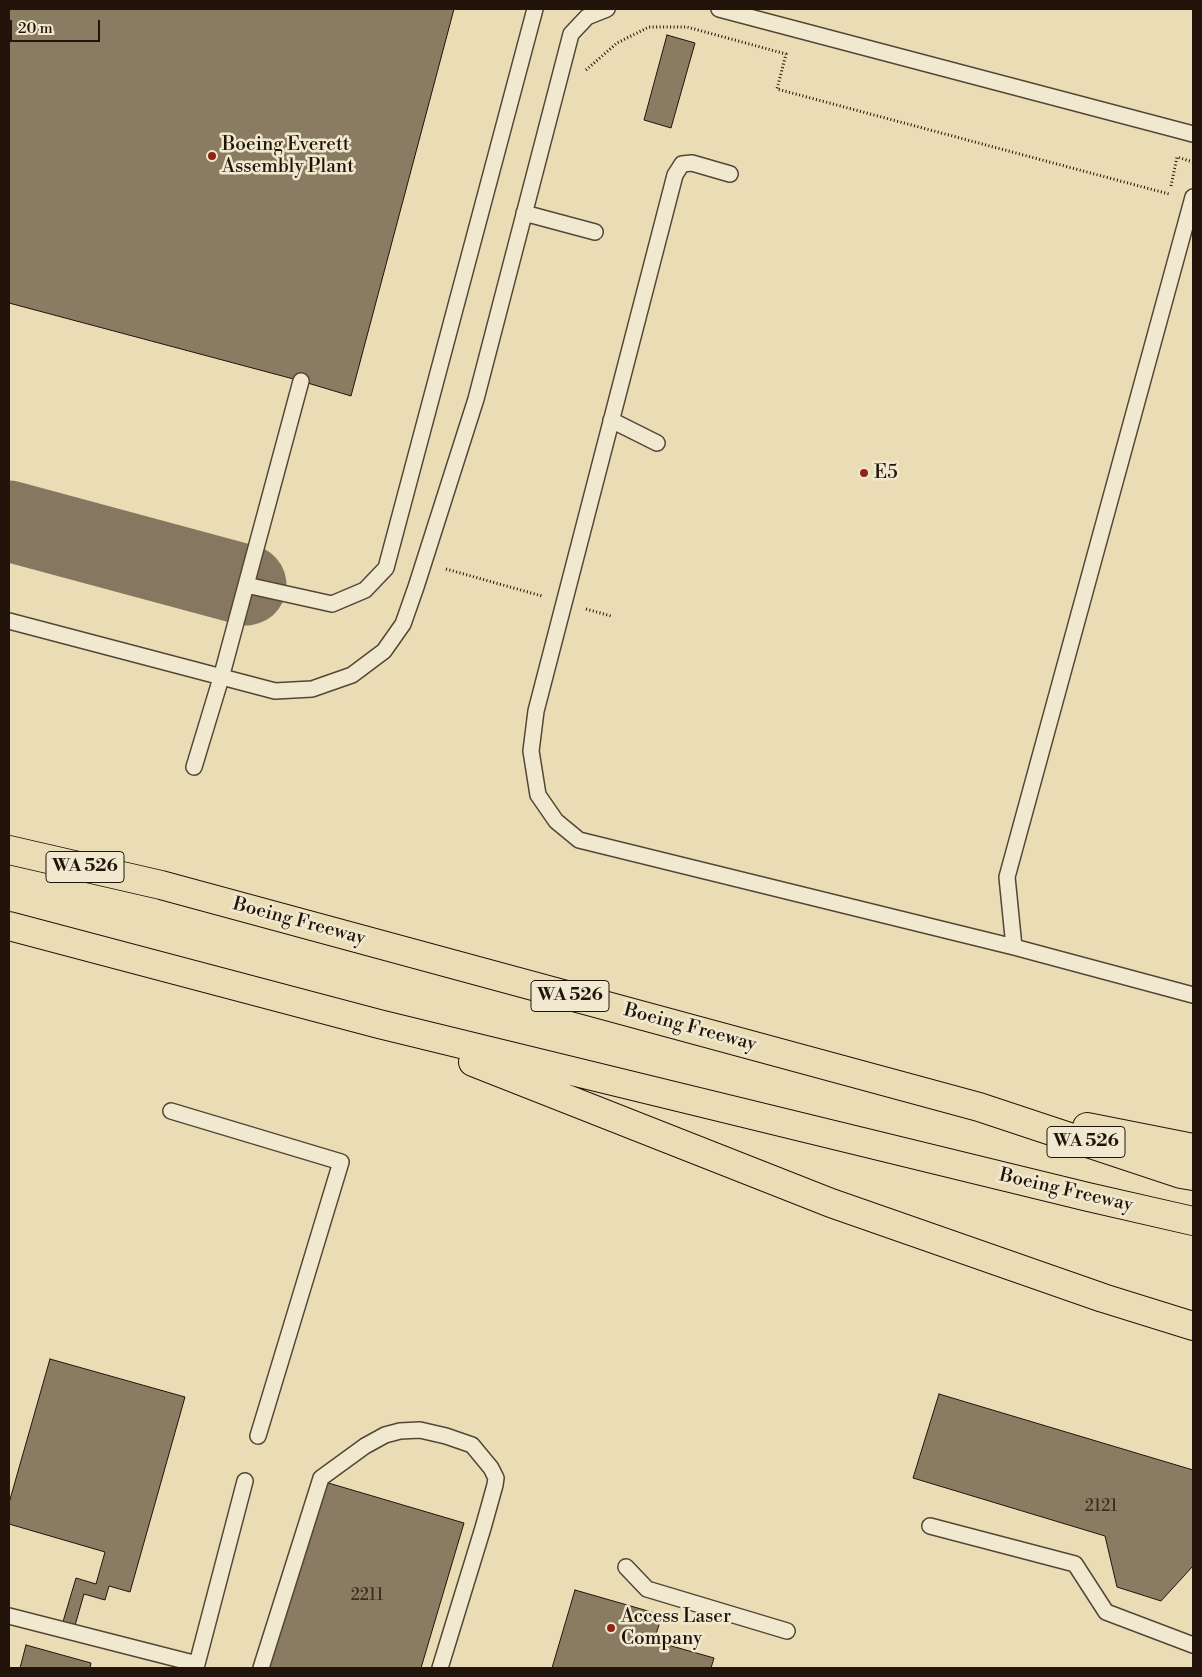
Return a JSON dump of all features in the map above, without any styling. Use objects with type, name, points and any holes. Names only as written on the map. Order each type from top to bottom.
[{"type":"highway","points":[[9,839],[161,884]]},
{"type":"highway","name":"Boeing Freeway","points":[[9,850],[161,884],[979,1107],[1181,1174],[1193,1176]]},
{"type":"highway","name":"Boeing Freeway","points":[[9,926],[379,1024],[1193,1221]]},
{"type":"highway","points":[[379,1024],[831,1204],[1104,1298],[1193,1326]]},
{"type":"highway","points":[[979,1107],[1193,1148]]},
{"type":"lane","points":[[246,585],[332,604],[365,590],[386,568],[535,9]]},
{"type":"lane","points":[[719,9],[1193,134]]},
{"type":"lane","points":[[9,621],[276,691],[312,689],[352,675],[384,651],[403,624],[476,399],[571,34],[587,17],[604,10]]},
{"type":"lane","points":[[730,174],[692,163],[682,164],[675,175],[536,711],[532,751],[538,795],[556,821],[578,840],[1014,947],[1193,995]]},
{"type":"lane","points":[[1014,947],[1007,877],[1193,197]]},
{"type":"lane","points":[[524,213],[594,232]]},
{"type":"lane","points":[[194,767],[222,678],[301,381]]},
{"type":"lane","points":[[611,420],[658,444]]},
{"type":"lane","points":[[171,1111],[341,1162],[258,1436]]},
{"type":"lane","points":[[262,1668],[321,1478],[365,1446],[385,1436],[400,1431],[420,1430],[472,1445],[491,1468],[496,1478],[496,1485],[440,1668]]},
{"type":"lane","points":[[9,1616],[197,1664],[244,1481]]},
{"type":"lane","points":[[930,1526],[1075,1564],[1106,1612],[1193,1645]]},
{"type":"lane","points":[[626,1567],[647,1589],[787,1631]]},
{"type":"path","points":[[586,70],[617,43],[649,27],[687,27],[786,54],[777,89],[1169,194],[1178,157],[1193,162]]},
{"type":"path","points":[[446,569],[611,616]]},
{"type":"building","name":"Boeing Everett Assembly Plant","points":[[9,9],[454,9],[351,396],[9,303]]},
{"type":"building","points":[[667,35],[695,43],[671,128],[644,120]]},
{"type":"building","points":[[50,1359],[185,1397],[130,1592],[109,1586],[105,1600],[84,1594],[74,1629],[62,1625],[76,1578],[96,1584],[105,1552],[9,1524],[9,1503]]},
{"type":"building","points":[[939,1394],[1193,1470],[1193,1566],[1161,1601],[1117,1587],[1105,1536],[913,1478]]},
{"type":"building","points":[[325,1482],[464,1523],[421,1668],[269,1668]]},
{"type":"building","name":"Access Laser Company","points":[[575,1590],[662,1615],[654,1641],[714,1658],[711,1668],[552,1668]]},
{"type":"building","points":[[26,1645],[91,1663],[90,1668],[20,1668]]},
{"type":"taxiway","points":[[9,521],[246,585]]},
{"type":"place","name":"Boeing Everett Assembly Plant","points":[[212,156]]},
{"type":"place","name":"E5","points":[[864,473]]},
{"type":"place","name":"Access Laser Company","points":[[611,1628]]}]
